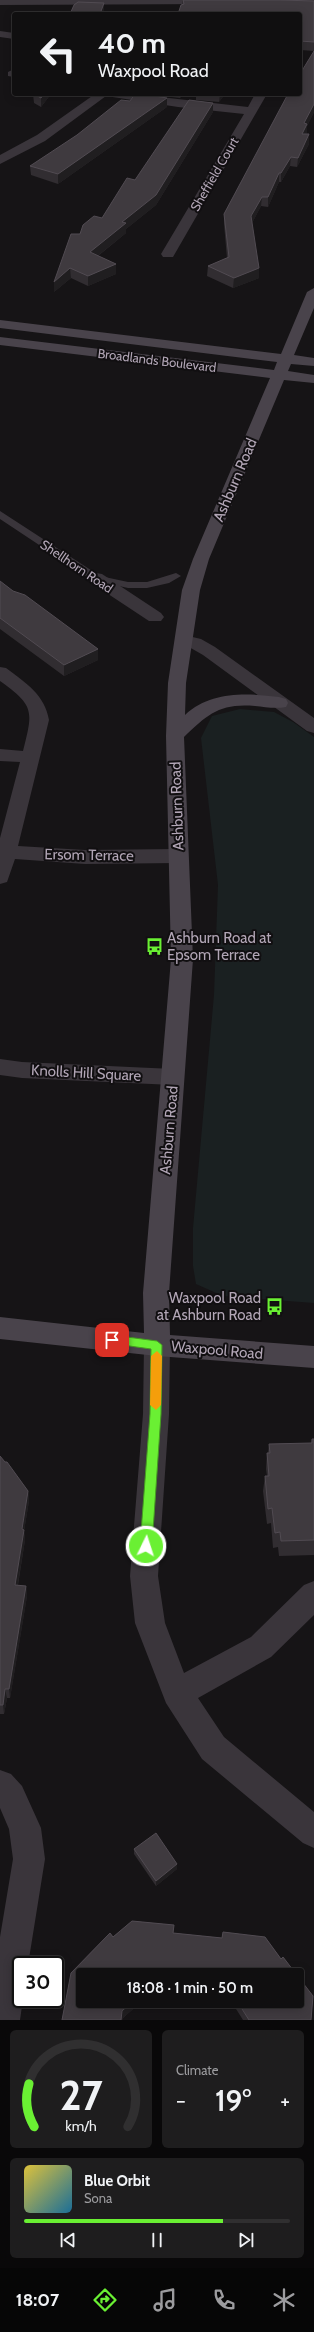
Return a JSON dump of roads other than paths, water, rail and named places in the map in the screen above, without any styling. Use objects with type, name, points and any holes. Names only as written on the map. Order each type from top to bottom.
[{"type":"street","points":[[148,1],[148,12]]},
{"type":"street","points":[[0,2],[221,1]]},
{"type":"street","points":[[54,12],[56,2]]},
{"type":"street","points":[[0,34],[12,36]]},
{"type":"street","points":[[3,157],[41,138],[77,115],[100,96]]},
{"type":"street","points":[[124,96],[178,104],[251,111]]},
{"type":"street","name":"Sheffield Court","points":[[168,254],[260,96]]},
{"type":"street","name":"Ashburn Road","points":[[157,1345],[156,1293],[182,960],[175,736],[178,683],[191,590],[201,559],[314,292]]},
{"type":"street","name":"Broadlands Boulevard","points":[[0,324],[314,362]]},
{"type":"street","name":"Broadlands Boulevard","points":[[0,341],[314,379]]},
{"type":"street","name":"Shellhorn Road","points":[[96,578],[155,617]]},
{"type":"street","points":[[184,640],[195,643],[208,651],[278,703],[314,727]]},
{"type":"street","points":[[0,672],[32,696],[39,708],[40,720],[4,852],[0,877]]},
{"type":"street","points":[[175,736],[204,709],[217,704],[254,700],[278,703]]},
{"type":"street","points":[[0,755],[31,757]]},
{"type":"street","name":"Ersom Terrace","points":[[4,852],[84,857],[178,856]]},
{"type":"street","name":"Knolls Hill Square","points":[[0,1066],[22,1070],[173,1077]]},
{"type":"street","name":"Waxpool Road","points":[[0,1328],[157,1345],[314,1357]]},
{"type":"street","points":[[157,1345],[156,1414],[144,1576],[150,1623],[177,1693],[213,1748],[314,1832]]},
{"type":"street","points":[[177,1693],[261,1647],[314,1595]]},
{"type":"street","points":[[0,1785],[11,1797],[25,1828],[29,1859],[3,2020]]},
{"type":"lane","name":"Shellhorn Road","points":[[0,514],[96,578]]},
{"type":"lane","points":[[96,578],[128,585],[165,581],[176,576]]},
{"type":"place","name":"Ashburn Road at Epsom Terrace","points":[[154,947]]},
{"type":"place","name":"Waxpool Road at Ashburn Road","points":[[274,1307]]}]
